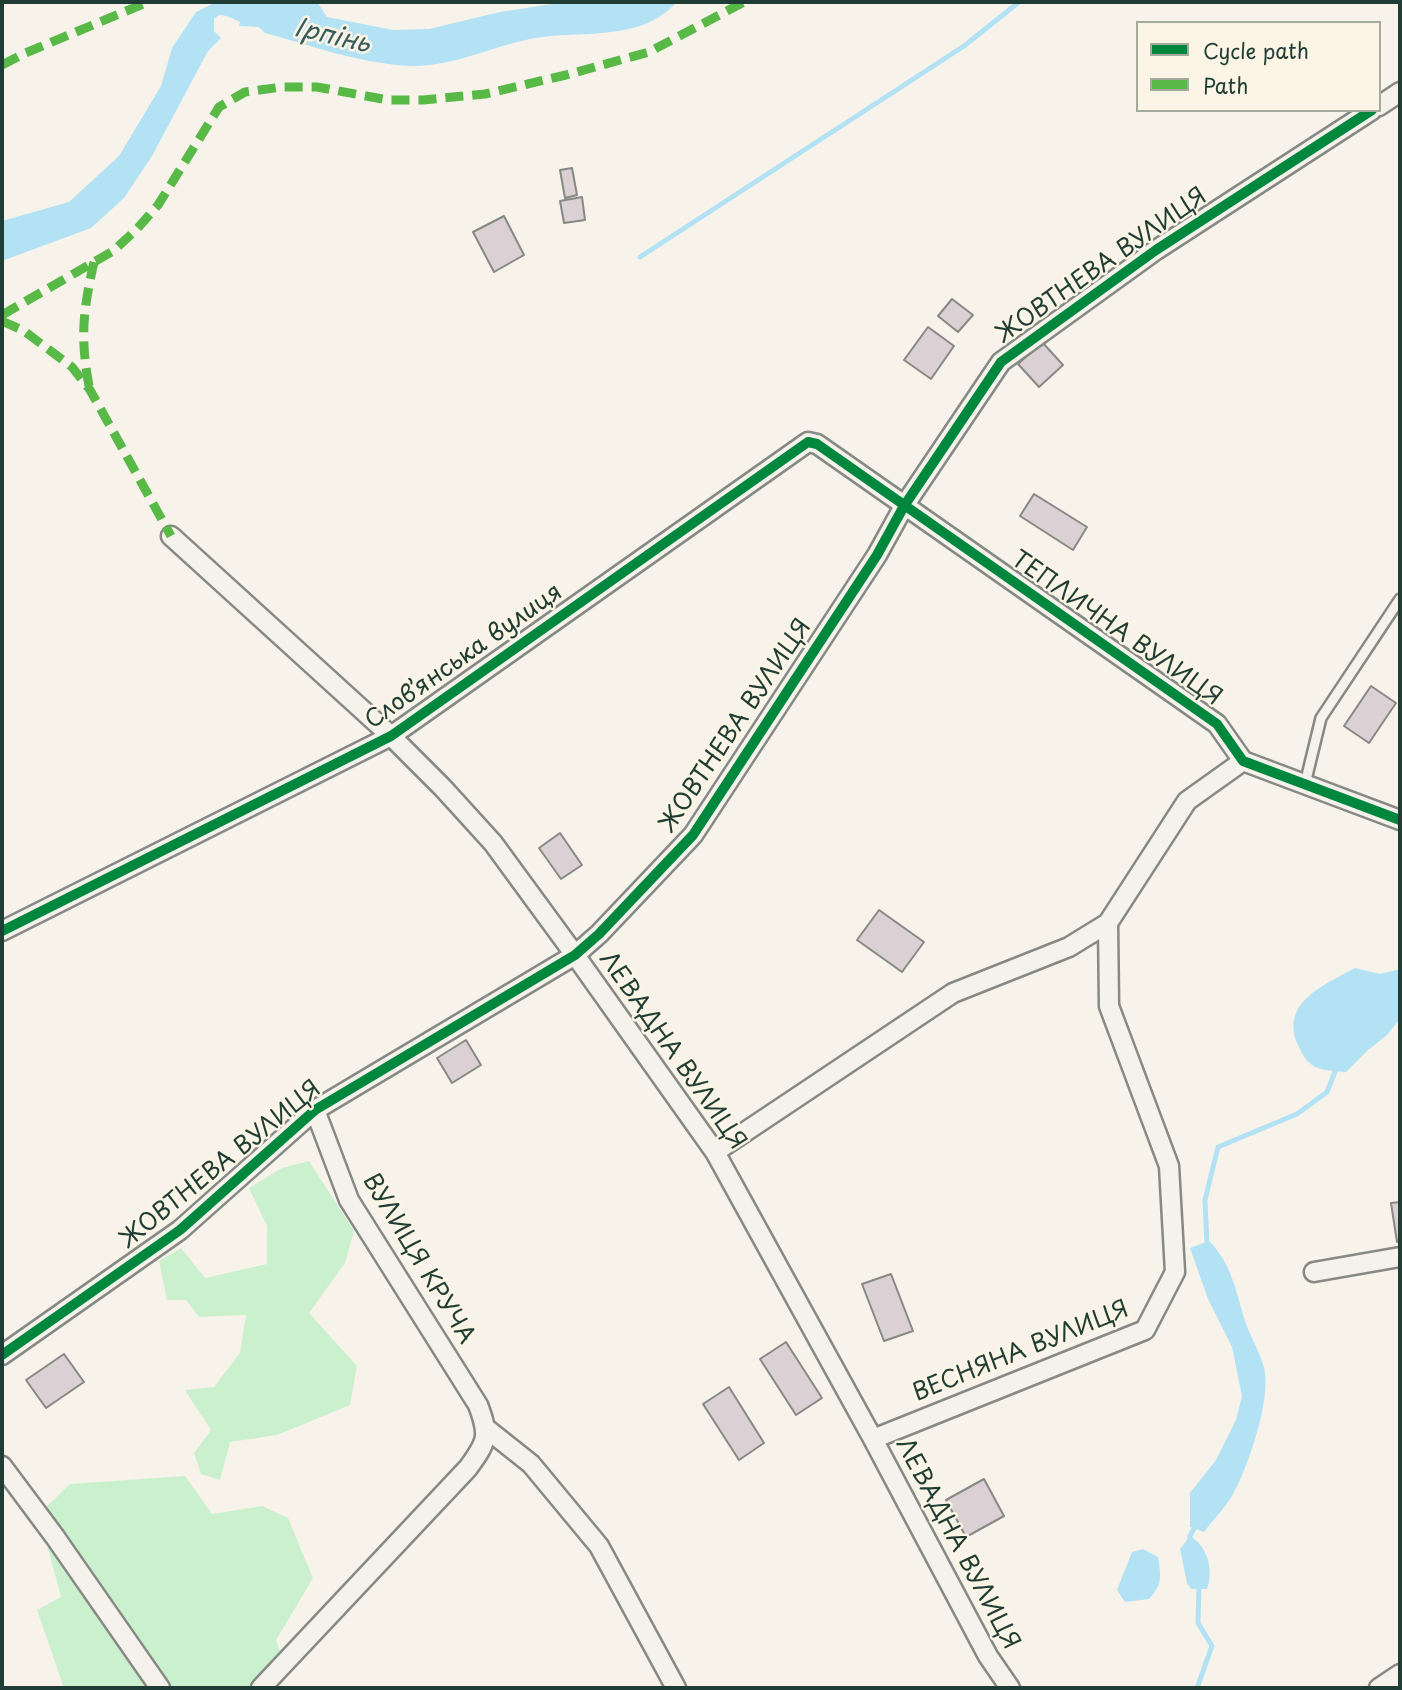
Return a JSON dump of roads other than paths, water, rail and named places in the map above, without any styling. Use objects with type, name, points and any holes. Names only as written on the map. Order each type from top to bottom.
[{"type":"street","points":[[1381,105],[1400,92]]},
{"type":"street","name":"ЖОВТНЕВА ВУЛИЦЯ","points":[[2,1355],[180,1230],[315,1110],[575,955],[599,934],[692,835],[1001,362],[1156,250],[1369,112]]},
{"type":"street","name":"Словʼянська вулиця","points":[[2,931],[391,736],[808,442],[817,444]]},
{"type":"street","name":"ТЕПЛИЧНА ВУЛИЦЯ","points":[[817,444],[1217,724],[1243,761]]},
{"type":"street","name":"ЛЕВАДНА ВУЛИЦЯ","points":[[170,536],[391,736],[493,843],[575,955],[715,1152],[873,1439],[988,1657],[1010,1688]]},
{"type":"street","points":[[715,1152],[953,993],[1069,947],[1108,923],[1187,802],[1243,761],[1400,820]]},
{"type":"street","name":"ВЕСНЯНА ВУЛИЦЯ","points":[[873,1439],[1145,1330],[1175,1272],[1168,1166],[1109,1006],[1108,923]]},
{"type":"street","name":"ВУЛИЦЯ КРУЧА","points":[[315,1110],[349,1200],[478,1405],[487,1429],[531,1464],[599,1546],[676,1688]]},
{"type":"street","points":[[1314,1272],[1400,1257]]},
{"type":"street","points":[[261,1688],[468,1468],[480,1452],[487,1429]]},
{"type":"street","points":[[2,1466],[160,1688]]},
{"type":"street","points":[[1379,1688],[1400,1674]]},
{"type":"lane","points":[[1305,783],[1321,718],[1400,599]]},
{"type":"water","name":"Ірпінь","points":[[216,2],[317,2],[327,17],[393,30],[429,29],[500,12],[565,2],[677,2],[654,20],[625,30],[542,37],[444,63],[411,66],[337,54],[265,33],[259,27],[239,26],[240,22],[219,15],[214,19],[214,31],[221,38],[208,51],[152,156],[124,198],[91,228],[2,261],[2,221],[69,202],[119,156],[161,86],[172,48],[196,12]]},
{"type":"water","points":[[1355,968],[1380,974],[1400,969],[1400,1019],[1387,1035],[1346,1072],[1317,1068],[1302,1054],[1298,1045],[1294,1030],[1295,1018],[1308,997]]},
{"type":"water","points":[[1209,1241],[1231,1276],[1264,1368],[1266,1381],[1261,1416],[1244,1471],[1231,1498],[1204,1532],[1190,1527],[1190,1493],[1216,1460],[1236,1420],[1242,1396],[1232,1347],[1208,1299],[1190,1248]]},
{"type":"water","points":[[1190,1536],[1201,1546],[1208,1560],[1210,1575],[1207,1589],[1191,1589],[1187,1583],[1180,1549]]},
{"type":"water","points":[[1143,1549],[1158,1557],[1159,1584],[1149,1599],[1125,1602],[1117,1590],[1132,1552]]},
{"type":"waterway","points":[[640,257],[964,46],[1019,2]]},
{"type":"waterway","points":[[1207,1245],[1205,1200],[1218,1147],[1297,1114],[1327,1092],[1338,1064]]},
{"type":"waterway","points":[[1190,1543],[1190,1536],[1197,1523]]},
{"type":"waterway","points":[[1197,1688],[1212,1646],[1198,1623],[1199,1586]]}]
